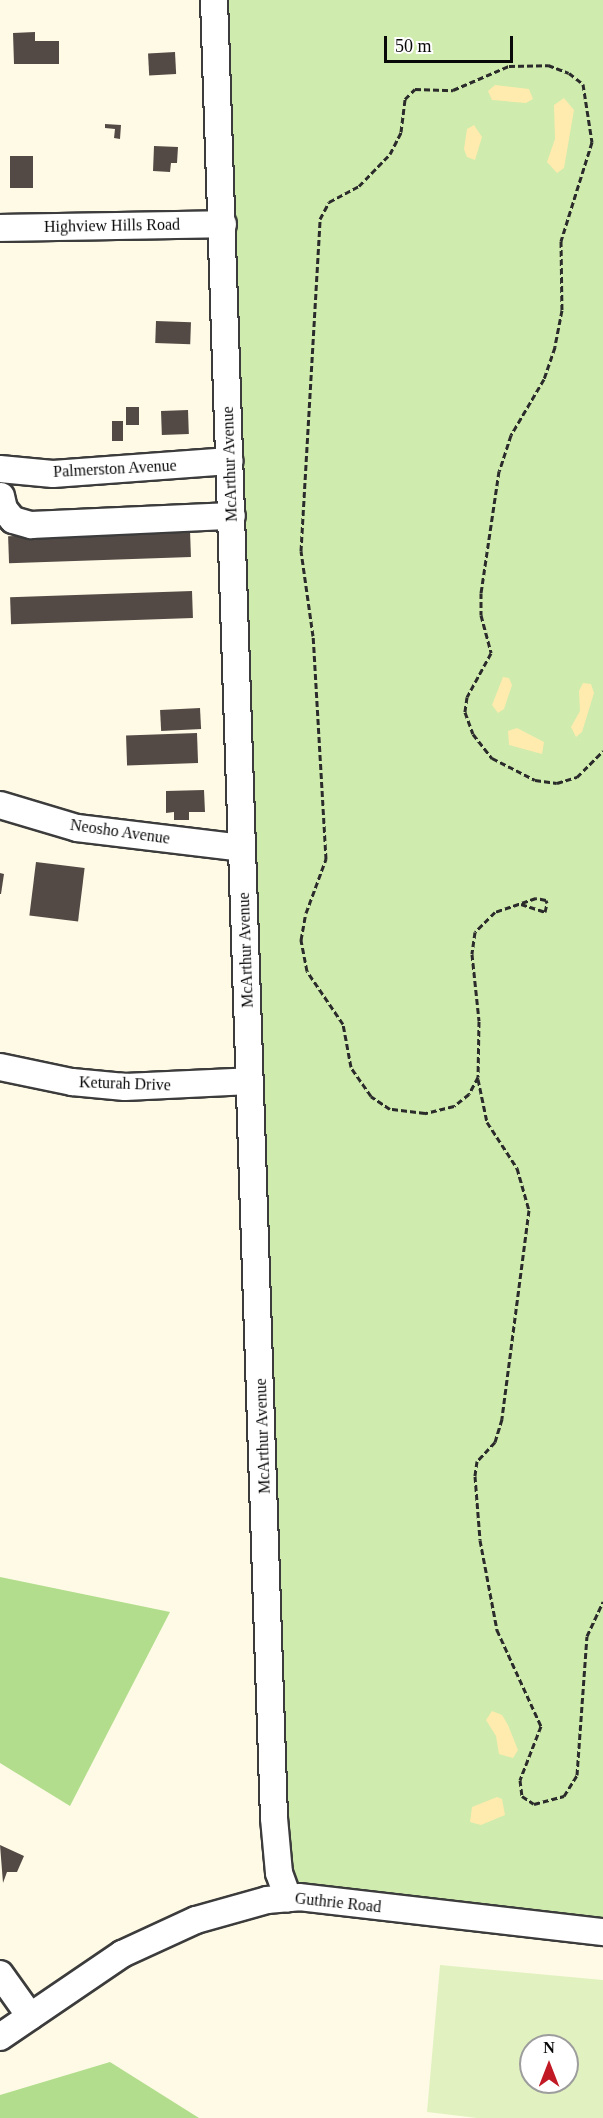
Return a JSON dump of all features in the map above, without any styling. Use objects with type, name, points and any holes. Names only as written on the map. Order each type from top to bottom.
[{"type":"street","name":"McArthur Avenue","points":[[214,0],[274,1818],[279,1873],[288,1898]]},
{"type":"street","name":"Highview Hills Road","points":[[0,228],[223,224]]},
{"type":"street","name":"Palmerston Avenue","points":[[0,469],[53,474],[230,461]]},
{"type":"street","points":[[53,474],[0,496],[6,522],[31,525],[232,516]]},
{"type":"street","name":"Neosho Avenue","points":[[0,805],[77,828],[242,848]]},
{"type":"street","name":"Keturah Drive","points":[[0,1067],[72,1082],[125,1087],[250,1081]]},
{"type":"street","name":"Guthrie Road","points":[[0,2037],[113,1960],[171,1930],[249,1903],[288,1898],[603,1932]]},
{"type":"street","points":[[0,1974],[30,2016]]},
{"type":"path","points":[[478,1077],[469,1094],[445,1110],[415,1113],[380,1103],[355,1076],[343,1024],[303,962],[303,926],[327,859],[313,636],[301,539],[318,230],[323,209],[329,202],[359,186],[390,154],[401,132],[405,99],[415,88],[453,90],[509,66],[548,65],[569,73],[583,84],[592,142],[561,241],[562,310],[555,347],[544,379],[511,435],[499,471],[481,593],[483,626],[491,653],[467,697],[465,712],[470,728],[492,758],[535,780],[557,783],[577,777],[603,750]]},
{"type":"path","points":[[521,904],[545,912],[547,903],[546,900],[536,898],[486,917],[475,932],[472,954],[479,1021],[478,1077],[487,1122],[516,1168],[529,1210],[502,1419],[495,1442],[477,1461],[475,1476],[481,1551],[497,1630],[541,1726],[520,1780],[522,1796],[534,1804],[564,1796],[577,1775],[587,1636],[603,1601]]},
{"type":"green space","points":[[214,0],[603,0],[603,1932],[288,1898]]},
{"type":"green space","points":[[0,1577],[170,1612],[70,1806],[0,1763]]},
{"type":"green space","points":[[440,1965],[603,1980],[603,2118],[477,2118],[427,2112]]},
{"type":"green space","points":[[110,2062],[199,2118],[0,2118],[0,2095]]},
{"type":"sand","points":[[495,85],[529,89],[533,99],[526,103],[492,100],[488,91]]},
{"type":"sand","points":[[564,98],[574,110],[564,168],[557,173],[547,162],[555,139],[554,105]]},
{"type":"sand","points":[[474,125],[482,137],[475,160],[467,157],[464,149],[467,129]]},
{"type":"sand","points":[[503,677],[509,678],[512,685],[504,709],[498,713],[492,705]]},
{"type":"sand","points":[[583,683],[591,684],[594,693],[582,732],[576,737],[571,727],[580,711],[579,691]]},
{"type":"sand","points":[[517,728],[544,742],[542,754],[509,745],[508,731]]},
{"type":"sand","points":[[492,1711],[502,1715],[508,1725],[518,1750],[513,1758],[499,1754],[496,1736],[486,1720]]},
{"type":"sand","points":[[497,1797],[502,1799],[505,1815],[481,1825],[470,1822],[472,1807]]},
{"type":"building","points":[[35,32],[35,41],[59,41],[59,64],[14,64],[13,33]]},
{"type":"building","points":[[175,52],[176,74],[149,75],[148,53]]},
{"type":"building","points":[[105,124],[121,125],[120,139],[114,138],[115,129],[105,128]]},
{"type":"building","points":[[154,146],[178,147],[177,163],[171,163],[170,172],[153,171]]},
{"type":"building","points":[[10,156],[33,156],[33,188],[10,188]]},
{"type":"building","points":[[156,321],[191,322],[190,344],[155,343]]},
{"type":"building","points":[[126,407],[139,407],[139,425],[126,425]]},
{"type":"building","points":[[188,410],[189,434],[162,435],[161,411]]},
{"type":"building","points":[[112,421],[123,421],[123,441],[112,441]]},
{"type":"building","points":[[190,530],[191,557],[9,563],[8,536]]},
{"type":"building","points":[[192,591],[193,618],[11,624],[10,597]]},
{"type":"building","points":[[200,708],[201,729],[161,731],[160,710]]},
{"type":"building","points":[[197,733],[198,763],[127,765],[126,735]]},
{"type":"building","points":[[204,790],[205,812],[189,812],[189,820],[174,820],[174,812],[166,813],[166,791]]},
{"type":"building","points":[[36,862],[85,868],[78,922],[29,916]]},
{"type":"building","points":[[0,873],[4,874],[1,894],[0,894]]},
{"type":"building","points":[[0,1845],[24,1856],[17,1872],[7,1872],[3,1883]]}]
